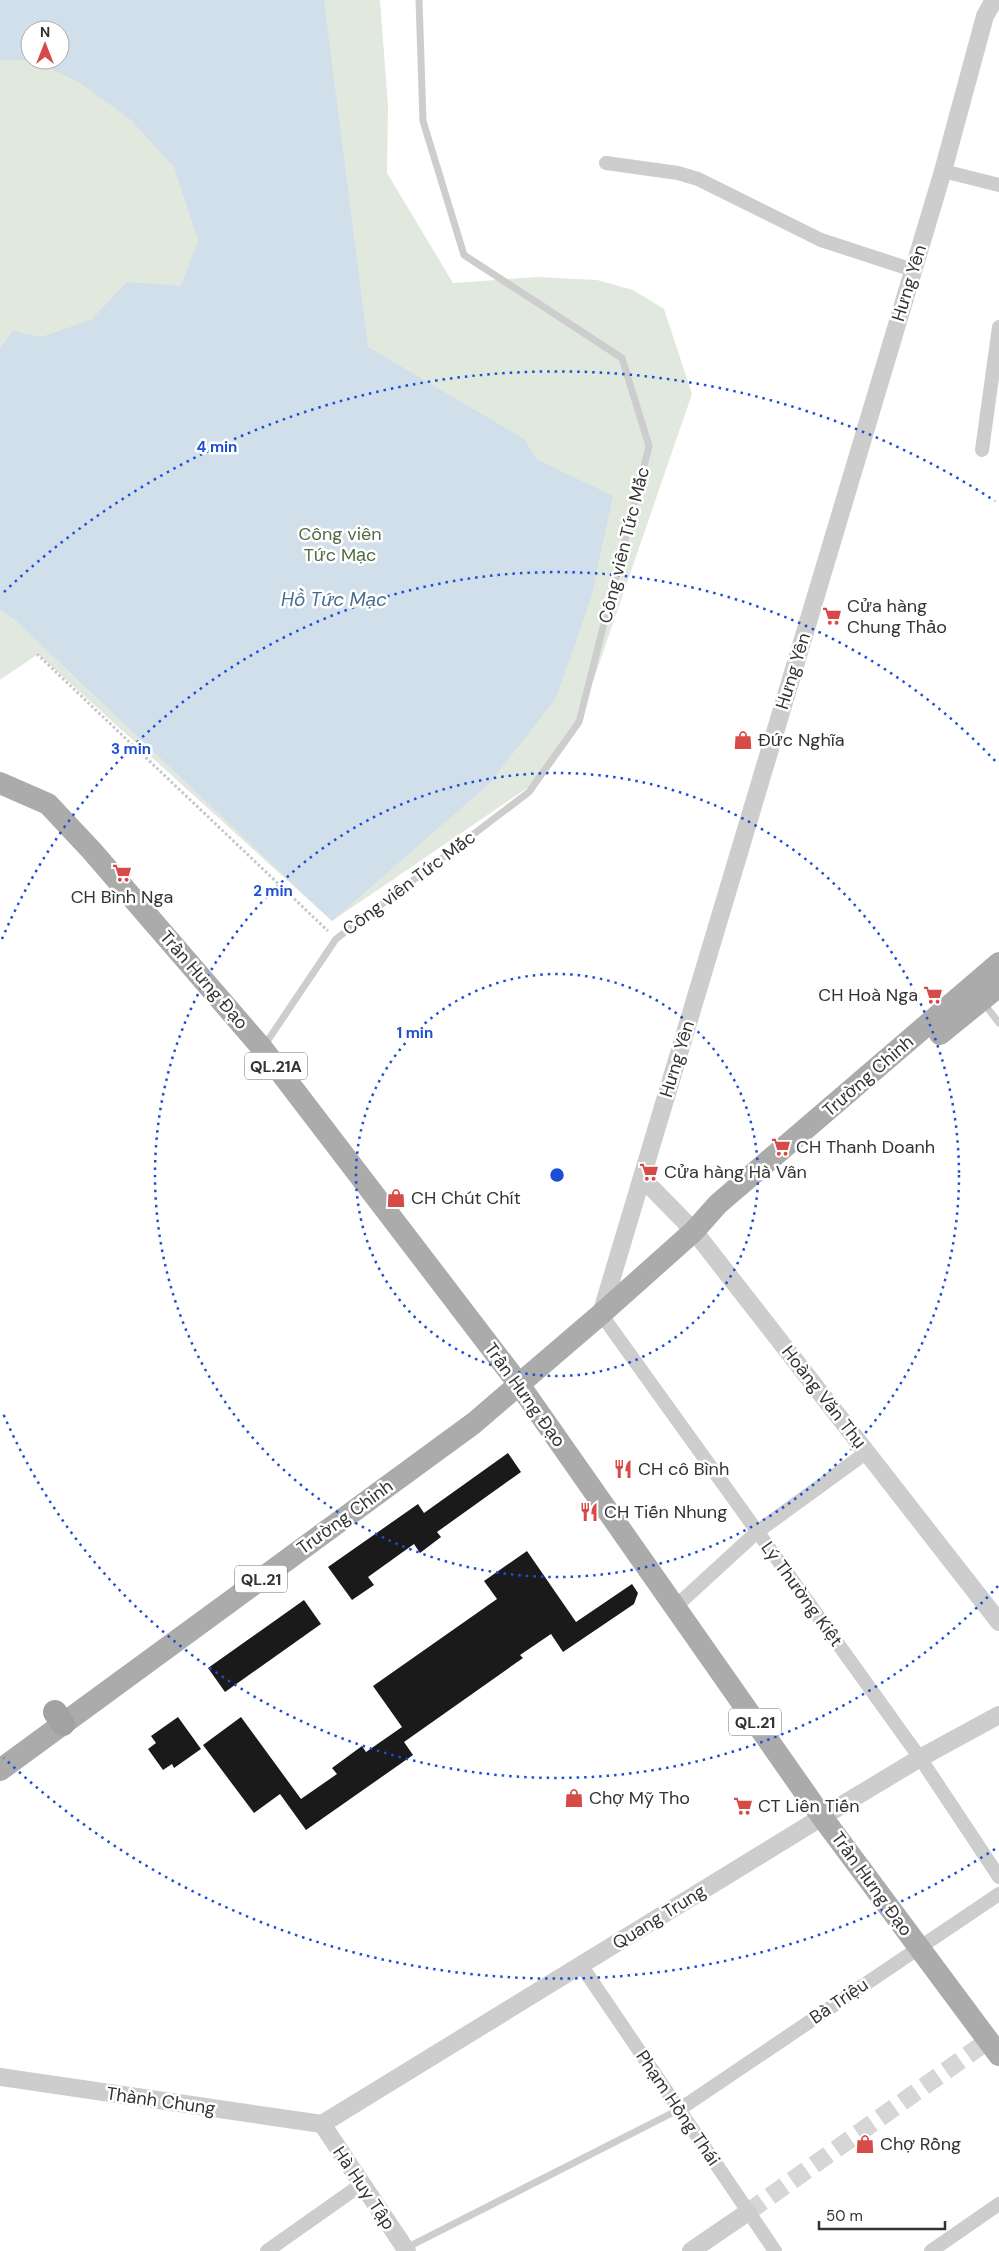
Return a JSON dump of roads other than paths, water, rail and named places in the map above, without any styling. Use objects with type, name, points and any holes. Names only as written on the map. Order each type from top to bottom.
[{"type":"main road","name":"Trần Hưng Đạo","points":[[0,783],[48,804],[99,858],[262,1048],[518,1383],[822,1817],[918,1947],[996,2043]]},
{"type":"main road","name":"Trường Chinh","points":[[905,1053],[999,963]]},
{"type":"main road","name":"Trường Chinh","points":[[0,1770],[59,1718],[468,1408],[518,1383],[601,1314],[694,1231],[718,1204],[905,1053],[982,1000],[999,986]]},
{"type":"main road","name":"Trường Chinh","points":[[0,1753],[59,1718]]},
{"type":"street","name":"Hưng Yên","points":[[601,1314],[943,171],[985,16],[994,0]]},
{"type":"street","points":[[606,163],[678,173],[698,179],[821,240],[913,270]]},
{"type":"street","points":[[943,171],[999,185]]},
{"type":"street","points":[[982,450],[999,327]]},
{"type":"street","name":"Hoàng Văn Thụ","points":[[642,1178],[694,1231],[999,1622]]},
{"type":"street","name":"Lý Thường Kiệt","points":[[601,1314],[920,1758],[999,1877]]},
{"type":"street","points":[[674,1608],[757,1532],[867,1452]]},
{"type":"street","name":"Quang Trung","points":[[322,2124],[822,1817],[920,1758],[999,1715]]},
{"type":"street","name":"Bà Triệu","points":[[680,2109],[999,1894]]},
{"type":"street","name":"Phạm Hồng Thái","points":[[581,1965],[775,2251]]},
{"type":"street","name":"Thành Chung","points":[[0,2077],[322,2124]]},
{"type":"street","name":"Hà Huy Tập","points":[[322,2124],[406,2250]]},
{"type":"street","points":[[267,2251],[362,2184]]},
{"type":"street","points":[[931,2251],[999,2204]]},
{"type":"street","points":[[691,2251],[748,2212]]},
{"type":"lane","name":"Công viên Tức Mắc","points":[[262,1048],[336,939],[529,792],[579,722],[649,446],[622,358],[464,255],[423,121],[418,0]]},
{"type":"lane","points":[[982,1000],[999,1023]]},
{"type":"lane","points":[[406,2250],[680,2109]]},
{"type":"water","name":"Hồ Tức Mạc","points":[[0,0],[324,0],[368,347],[524,439],[536,459],[613,496],[591,598],[556,698],[490,783],[332,921],[15,620],[0,610],[0,348],[13,331],[41,337],[91,320],[127,282],[181,286],[198,240],[174,167],[131,120],[82,84],[53,70],[70,70],[70,20],[20,20],[20,60],[0,60]]},
{"type":"tunnel","points":[[748,2212],[989,2040]]},
{"type":"place","name":"Cửa hàng Chung Thảo","points":[[832,616]]},
{"type":"place","name":"Đức Nghĩa","points":[[743,740]]},
{"type":"place","name":"CH Bình Nga","points":[[122,873]]},
{"type":"place","name":"CH Hoà Nga","points":[[933,995]]},
{"type":"place","name":"CH Thanh Doanh","points":[[781,1147]]},
{"type":"place","name":"Cửa hàng Hà Vân","points":[[649,1172]]},
{"type":"place","name":"CH Chút Chít","points":[[396,1198]]},
{"type":"place","name":"CH cô Bình","points":[[623,1469]]},
{"type":"place","name":"CH Tiến Nhung","points":[[589,1512]]},
{"type":"place","name":"Chợ Mỹ Tho","points":[[574,1798]]},
{"type":"place","name":"CT Liên Tiến","points":[[743,1806]]},
{"type":"place","name":"Chợ Rồng","points":[[865,2144]]},
{"type":"park label","name":"Công viên Tức Mạc","points":[[340,544]]}]
